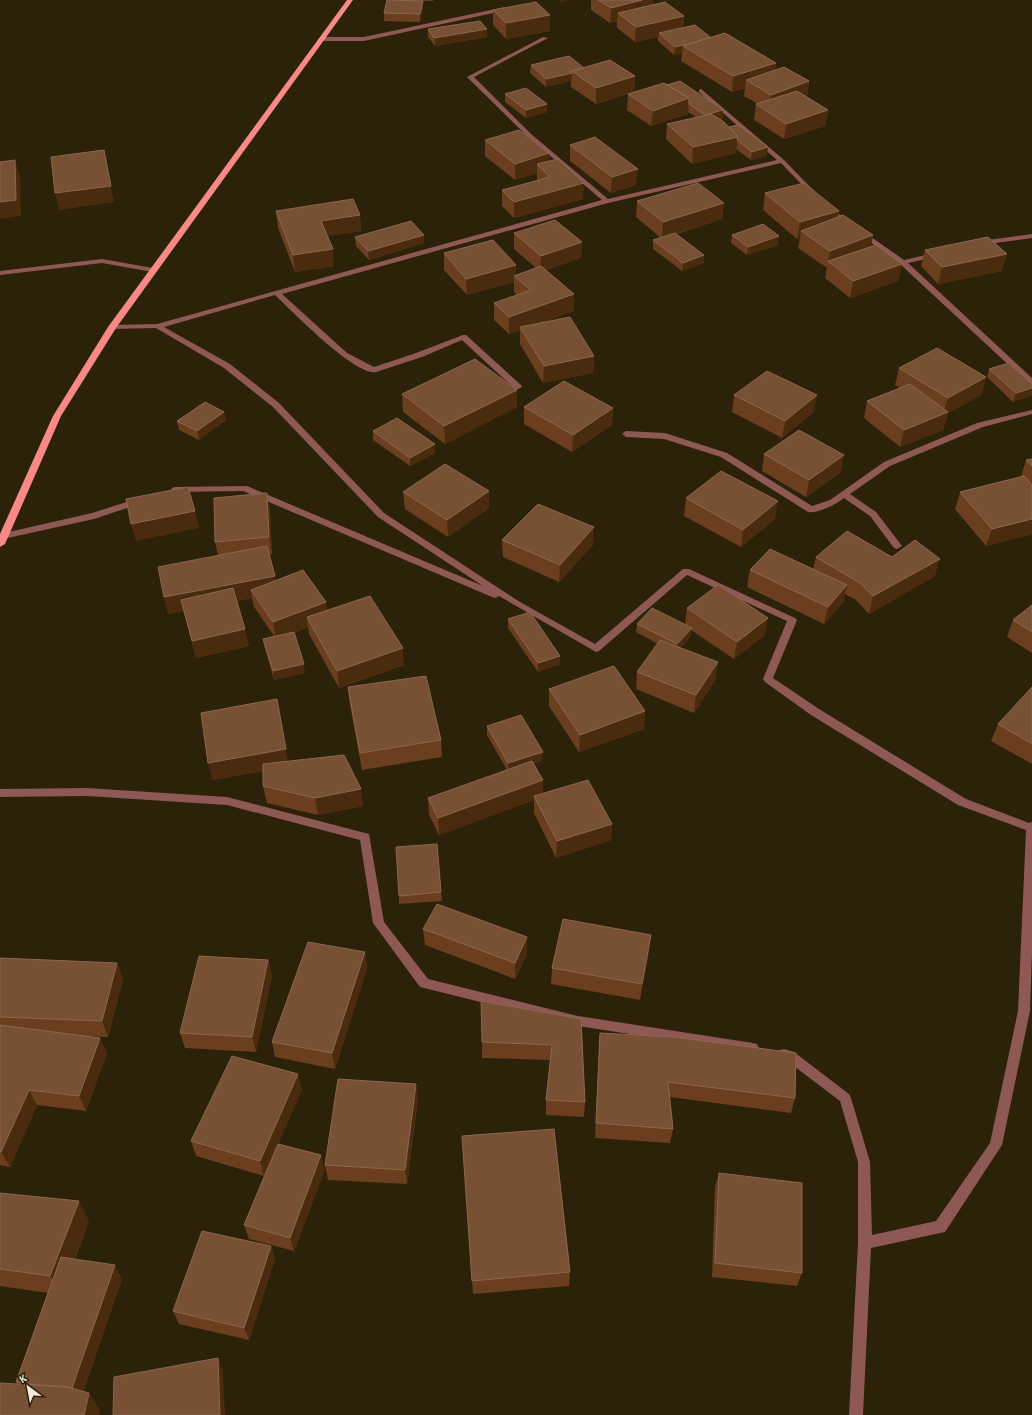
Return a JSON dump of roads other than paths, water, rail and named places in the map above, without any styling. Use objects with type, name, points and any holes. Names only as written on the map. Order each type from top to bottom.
[{"type":"main road","points":[[2,540],[57,416],[112,327],[350,0]]},
{"type":"street","points":[[321,39],[364,39],[512,8]]},
{"type":"street","points":[[545,38],[470,77],[529,135],[607,202]]},
{"type":"street","points":[[702,91],[782,161],[820,200],[903,262],[1032,382]]},
{"type":"street","points":[[112,327],[157,326],[607,202],[782,161]]},
{"type":"street","points":[[975,244],[1032,236]]},
{"type":"street","points":[[903,262],[946,251]]},
{"type":"street","points":[[0,273],[102,261],[153,270]]},
{"type":"street","points":[[276,292],[344,355],[373,370],[463,337],[518,387]]},
{"type":"street","points":[[157,326],[227,366],[276,405],[381,515],[517,604],[596,649],[686,571],[792,620],[768,679],[815,712],[962,802],[1031,827],[1024,1011],[996,1145],[940,1227],[865,1243]]},
{"type":"street","points":[[626,434],[665,436],[724,455],[811,510],[833,502],[887,464],[980,424],[1032,412]]},
{"type":"street","points":[[164,493],[171,490],[244,488],[517,604]]},
{"type":"street","points":[[844,494],[873,514],[897,546]]},
{"type":"street","points":[[2,540],[94,516],[150,497]]},
{"type":"street","points":[[0,794],[87,792],[227,801],[365,836],[379,923],[424,983],[578,1020],[702,1039],[761,1050]]},
{"type":"street","points":[[776,1053],[790,1056],[845,1098],[864,1162],[865,1243],[856,1415]]}]
